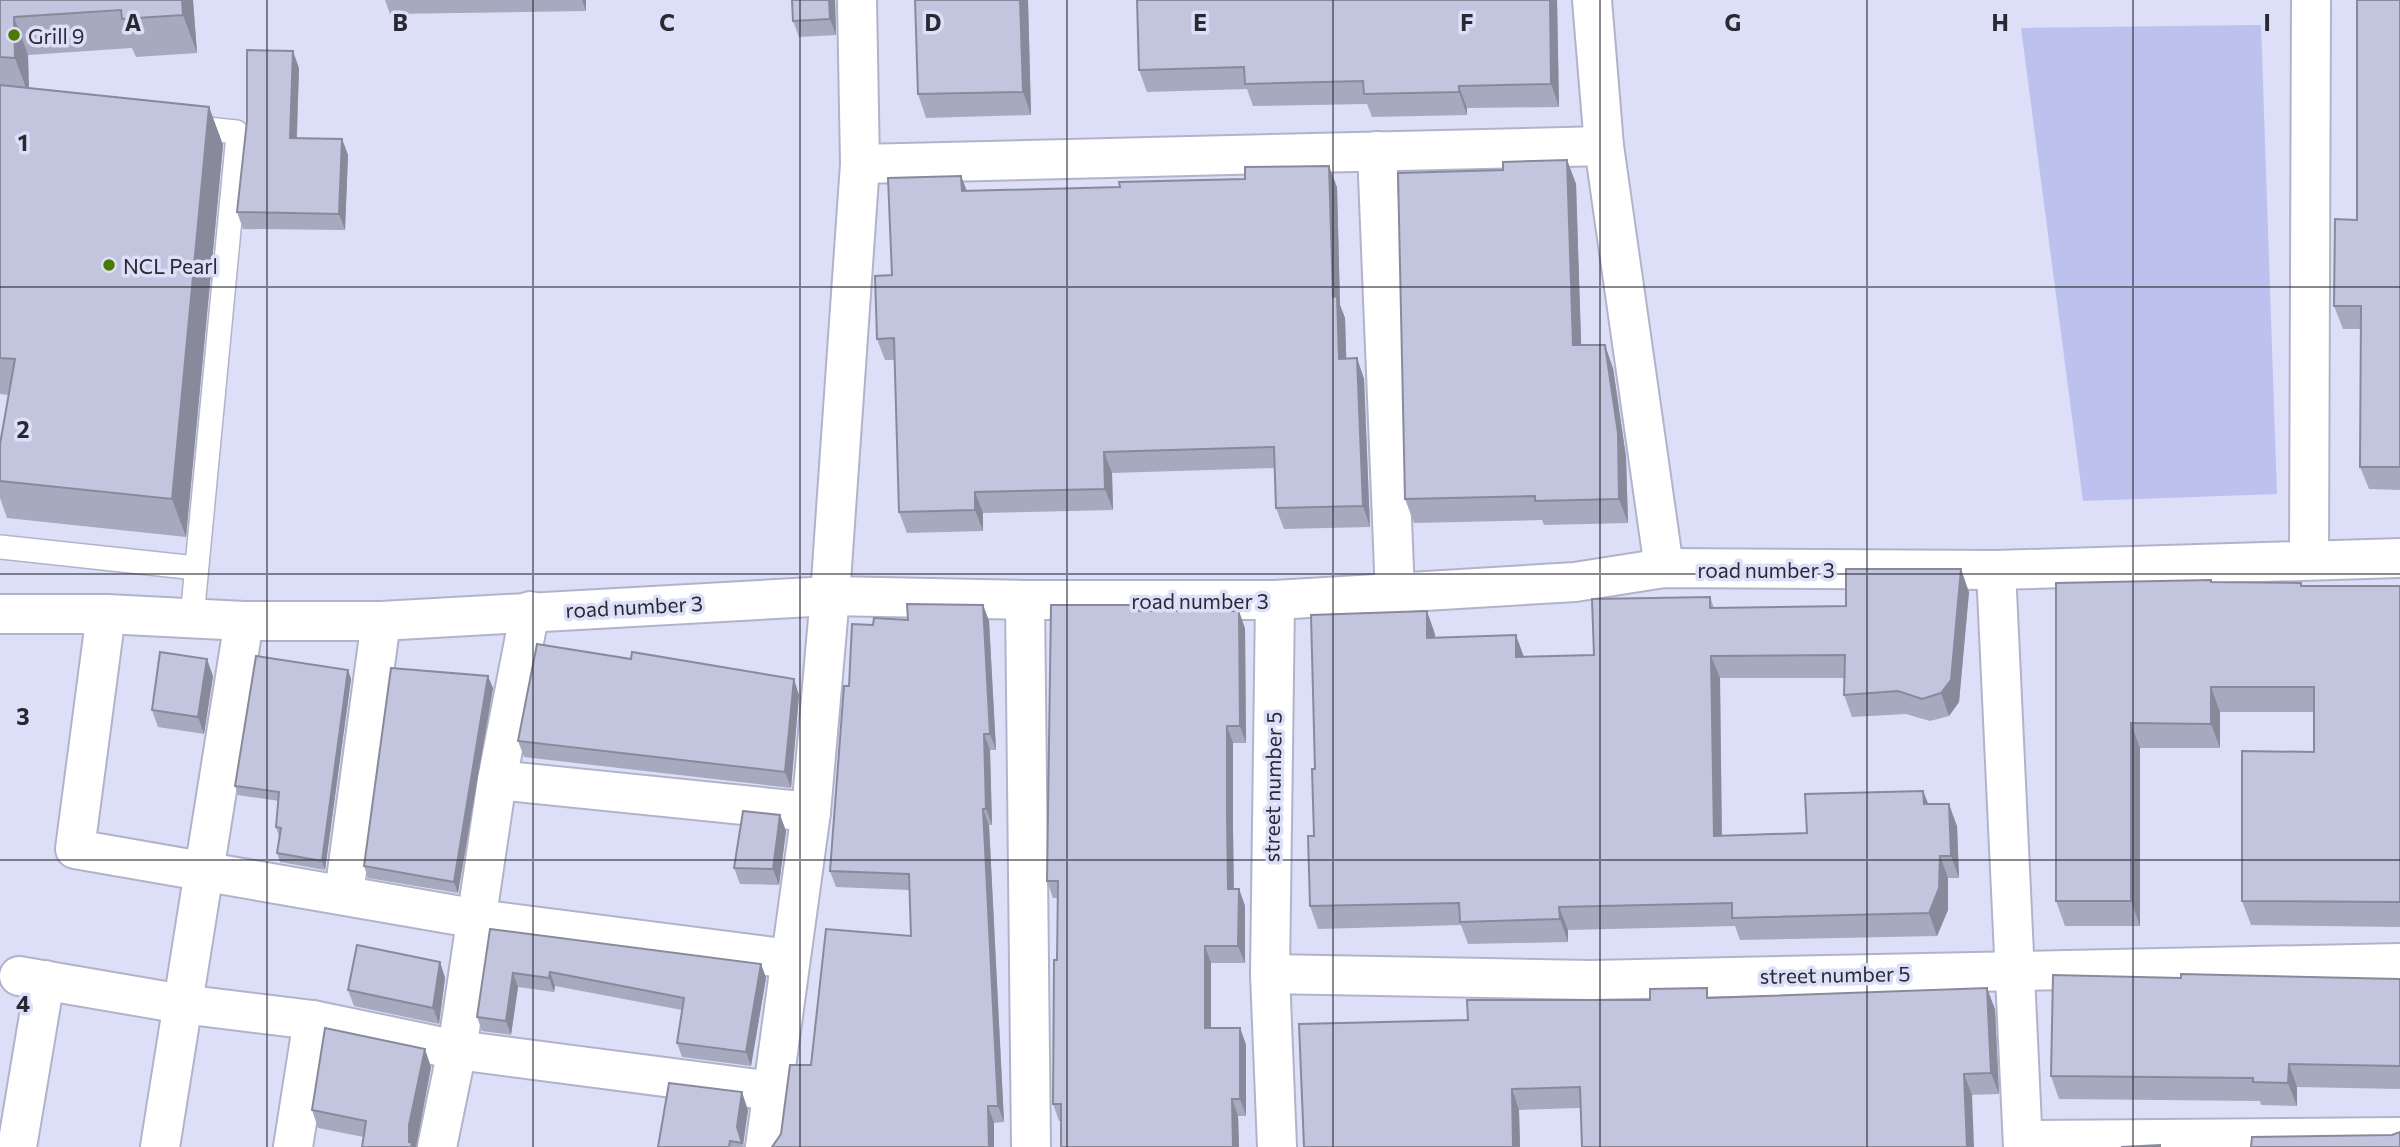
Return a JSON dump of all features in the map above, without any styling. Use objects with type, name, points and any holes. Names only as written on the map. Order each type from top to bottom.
[{"type":"street","points":[[765,1147],[811,812],[830,596],[860,163],[857,0]]},
{"type":"street","points":[[1592,0],[1604,146],[1664,568]]},
{"type":"street","points":[[2309,560],[2311,0]]},
{"type":"street","points":[[860,163],[1604,146]]},
{"type":"street","points":[[1377,151],[1395,594]]},
{"type":"street","name":"road number 3","points":[[0,614],[106,614],[244,621],[381,621],[830,596],[1025,600],[1275,600],[1575,582],[1664,568],[1996,570],[2400,558]]},
{"type":"street","points":[[1996,570],[2017,969],[2023,1144],[2400,1137]]},
{"type":"street","points":[[1025,600],[1031,1147]]},
{"type":"street","name":"street number 5","points":[[1275,600],[1270,974],[1277,1147]]},
{"type":"street","points":[[437,1147],[457,1050],[497,780],[530,611]]},
{"type":"street","points":[[106,614],[75,849],[478,919],[790,959]]},
{"type":"street","points":[[160,1147],[244,621]]},
{"type":"street","points":[[344,894],[381,621]]},
{"type":"street","points":[[497,780],[811,812]]},
{"type":"street","name":"street number 5","points":[[1270,974],[1590,980],[2400,963]]},
{"type":"street","points":[[18,1147],[32,978],[182,1003],[313,1020],[457,1050],[772,1091]]},
{"type":"street","points":[[293,1147],[313,1020]]},
{"type":"lane","points":[[166,124],[236,132],[238,135],[192,618]]},
{"type":"lane","points":[[0,547],[196,568]]},
{"type":"shaded area","points":[[2261,25],[2277,494],[2083,501],[2021,28]]},
{"type":"building","points":[[0,0],[182,0],[183,15],[122,19],[121,10],[14,17],[15,58],[0,57]]},
{"type":"building","points":[[792,0],[829,0],[830,19],[793,21]]},
{"type":"building","points":[[915,0],[1020,0],[1023,92],[918,94]]},
{"type":"building","points":[[1137,0],[1550,0],[1551,84],[1459,86],[1459,92],[1364,94],[1363,81],[1245,84],[1244,67],[1139,70]]},
{"type":"building","points":[[2357,0],[2400,0],[2400,467],[2360,467],[2361,306],[2334,306],[2335,219],[2357,220]]},
{"type":"building","points":[[247,50],[293,51],[290,138],[342,139],[339,214],[237,212],[247,121]]},
{"type":"building","name":"NCL Pearl","points":[[0,85],[209,107],[172,499],[0,481],[0,444],[15,359],[0,358]]},
{"type":"building","points":[[1567,160],[1573,345],[1605,345],[1618,433],[1619,499],[1535,501],[1535,496],[1405,499],[1398,173],[1503,170],[1503,162]]},
{"type":"building","points":[[1329,166],[1333,297],[1337,296],[1339,359],[1357,358],[1363,506],[1276,508],[1274,447],[1104,452],[1105,489],[975,492],[975,510],[899,512],[894,338],[877,339],[875,276],[892,275],[888,178],[961,176],[962,191],[1120,187],[1119,182],[1245,179],[1245,167]]},
{"type":"building","points":[[1846,569],[1961,569],[1951,680],[1941,693],[1922,699],[1898,691],[1844,695],[1845,655],[1711,656],[1714,836],[1807,833],[1805,794],[1923,791],[1924,804],[1949,804],[1951,856],[1940,856],[1939,888],[1929,913],[1732,918],[1732,903],[1559,907],[1560,919],[1460,922],[1459,903],[1310,906],[1308,836],[1314,836],[1312,769],[1315,769],[1311,615],[1427,611],[1427,638],[1516,635],[1516,657],[1594,655],[1592,599],[1710,597],[1710,608],[1846,606]]},
{"type":"building","points":[[2211,580],[2301,583],[2301,586],[2400,586],[2400,902],[2242,901],[2242,751],[2314,752],[2314,687],[2211,687],[2211,724],[2131,723],[2131,901],[2056,901],[2056,583]]},
{"type":"building","points":[[907,604],[983,605],[990,734],[984,734],[986,809],[983,809],[998,1106],[988,1106],[989,1147],[772,1147],[781,1134],[790,1065],[811,1065],[826,929],[911,936],[909,874],[830,871],[844,686],[849,686],[852,624],[873,625],[874,618],[908,620]]},
{"type":"building","points":[[1051,605],[1139,605],[1139,611],[1239,611],[1240,726],[1227,726],[1228,889],[1239,889],[1238,946],[1205,946],[1205,1028],[1240,1028],[1240,1099],[1232,1099],[1233,1147],[1061,1147],[1061,1104],[1053,1104],[1054,960],[1057,960],[1058,881],[1047,881]]},
{"type":"building","points":[[537,644],[631,659],[632,652],[794,679],[785,772],[518,741]]},
{"type":"building","points":[[160,652],[207,659],[198,717],[152,710]]},
{"type":"building","points":[[256,656],[348,670],[322,861],[277,853],[281,828],[276,827],[279,792],[235,786]]},
{"type":"building","points":[[391,668],[488,676],[454,882],[364,866]]},
{"type":"building","points":[[743,811],[780,815],[773,869],[734,868]]},
{"type":"building","points":[[490,929],[761,964],[746,1052],[677,1043],[684,998],[550,972],[549,978],[513,973],[506,1021],[477,1017]]},
{"type":"building","points":[[357,945],[440,962],[433,1008],[348,990]]},
{"type":"building","points":[[2181,974],[2400,979],[2400,1066],[2289,1064],[2288,1083],[2253,1082],[2253,1078],[2051,1076],[2053,975],[2181,978]]},
{"type":"building","points":[[1707,988],[1707,998],[1987,988],[1991,1073],[1964,1074],[1967,1147],[1582,1147],[1580,1087],[1512,1089],[1513,1147],[1304,1147],[1299,1024],[1468,1020],[1467,1000],[1650,1000],[1650,989]]},
{"type":"building","points":[[325,1028],[425,1049],[409,1125],[411,1147],[362,1147],[366,1121],[312,1110]]},
{"type":"building","points":[[669,1083],[742,1092],[737,1127],[742,1143],[730,1141],[729,1147],[658,1147]]},
{"type":"building","points":[[2400,1132],[2400,1147],[2251,1147],[2252,1137],[2392,1135]]},
{"type":"building","points":[[2160,1145],[2160,1147],[2121,1147]]},
{"type":"place","name":"Grill 9","points":[[14,35]]},
{"type":"place","name":"NCL Pearl","points":[[109,265]]}]
